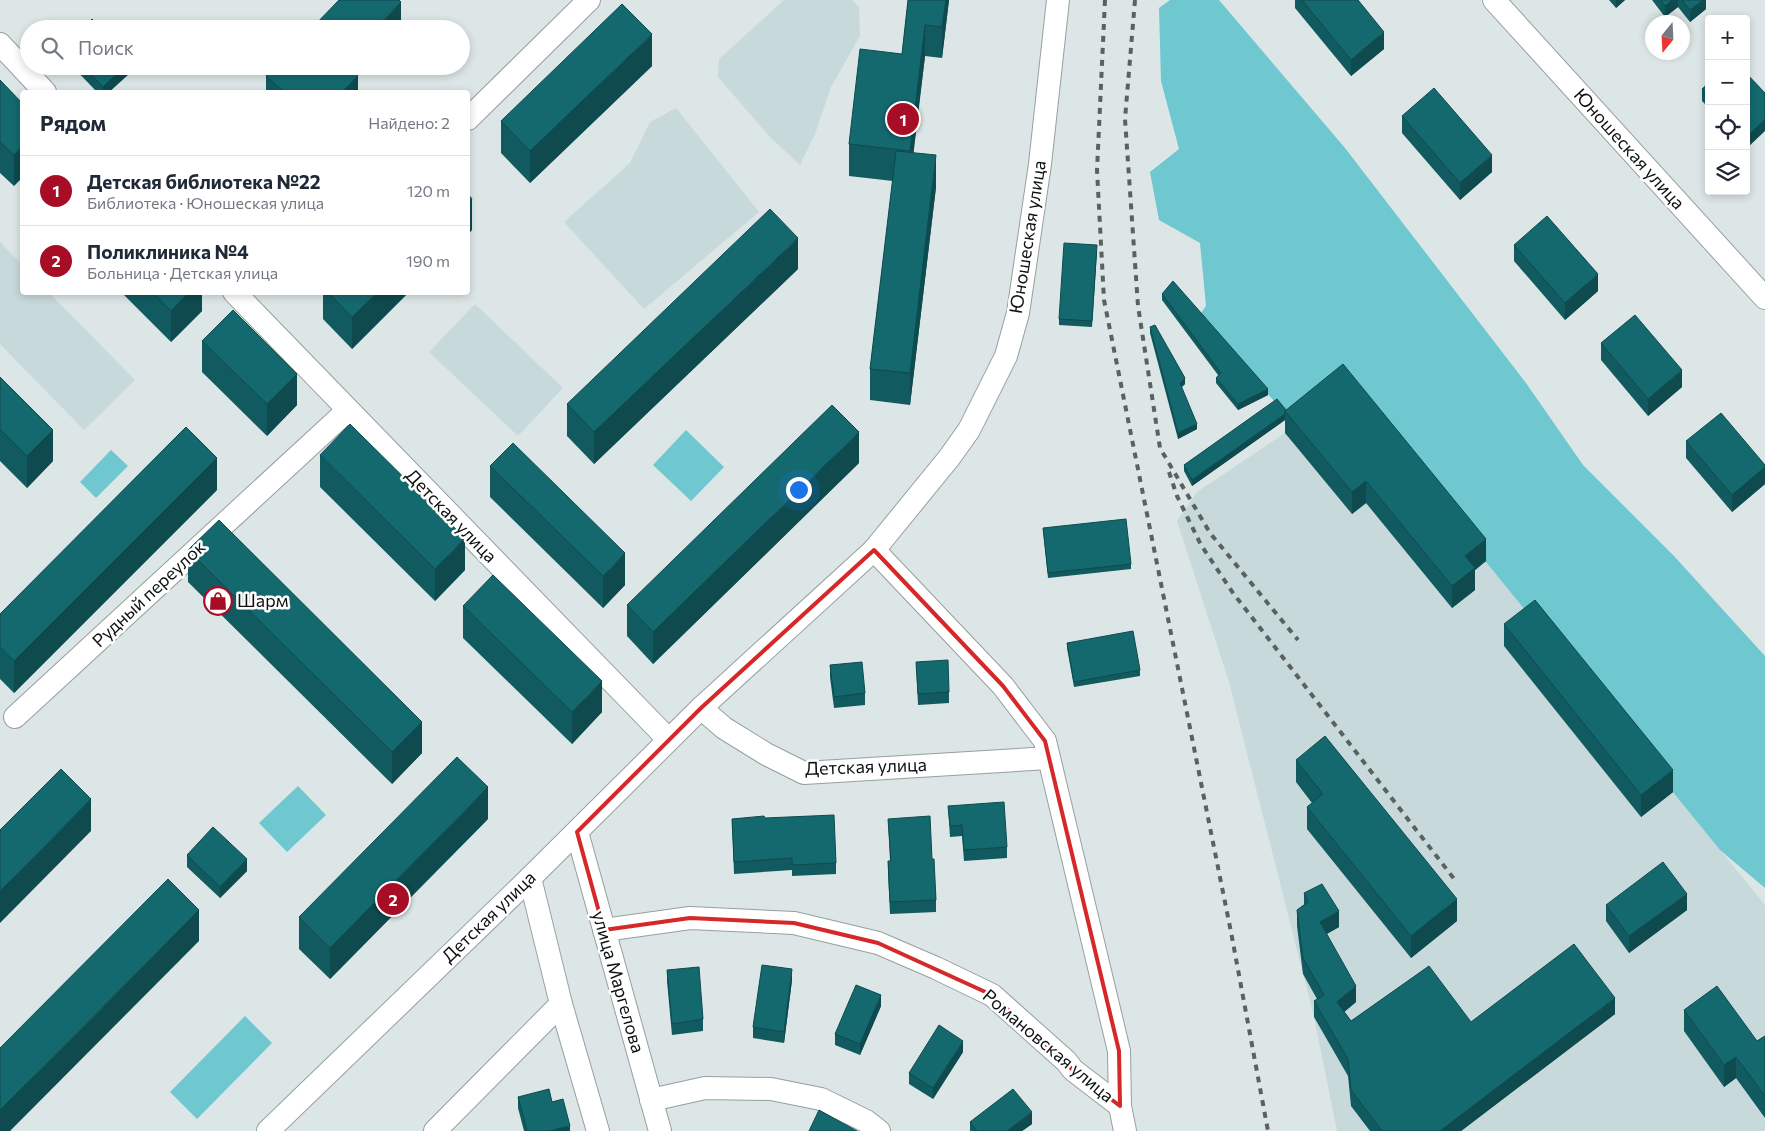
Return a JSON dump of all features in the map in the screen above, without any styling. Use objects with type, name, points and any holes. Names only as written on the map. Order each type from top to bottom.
[{"type":"street","points":[[470,117],[589,0]]},
{"type":"street","name":"Юношеская улица","points":[[949,458],[969,430],[988,395],[1006,356],[1018,313],[1040,164],[1058,0]]},
{"type":"street","name":"Юношеская улица","points":[[1494,0],[1765,298]]},
{"type":"street","points":[[0,44],[20,65]]},
{"type":"street","points":[[29,75],[43,90]]},
{"type":"street","name":"Детская улица","points":[[247,296],[348,410],[668,739]]},
{"type":"street","name":"Рудный переулок","points":[[16,717],[348,410]]},
{"type":"street","name":"Детская улица","points":[[268,1131],[530,878],[668,739],[874,550],[949,458]]},
{"type":"street","points":[[874,550],[1003,686],[1045,741],[1119,1051],[1120,1106]]},
{"type":"street","name":"Детская улица","points":[[701,708],[724,728],[766,754],[804,772],[1049,758]]},
{"type":"street","name":"улица Маргелова","points":[[576,832],[660,1131]]},
{"type":"street","points":[[530,878],[561,1004],[598,1131]]},
{"type":"street","name":"Романовская улица","points":[[604,930],[690,918],[794,923],[878,943],[992,995],[1066,1061],[1073,1070],[1120,1106],[1126,1131]]},
{"type":"street","points":[[435,1131],[561,1004]]},
{"type":"street","points":[[651,1100],[705,1088],[771,1089],[821,1099],[866,1121],[879,1131]]},
{"type":"highlighted area","points":[[874,550],[1003,686],[1045,741],[1119,1051],[1120,1106],[1073,1070],[992,995],[878,943],[794,923],[690,918],[604,930],[577,832],[701,708]]},
{"type":"shaded area","points":[[784,0],[852,0],[859,7],[860,36],[831,87],[815,134],[800,165],[768,135],[718,77],[719,59]]},
{"type":"shaded area","points":[[1170,0],[1219,0],[1345,148],[1526,383],[1583,465],[1674,556],[1765,656],[1765,888],[1720,850],[1343,386],[1288,417],[1199,316],[1206,306],[1200,243],[1159,220],[1150,172],[1179,149],[1161,81],[1159,8]]},
{"type":"shaded area","points":[[676,108],[759,212],[644,309],[564,222],[630,163],[650,122]]},
{"type":"shaded area","points":[[0,242],[20,263],[20,295],[51,295],[135,380],[84,430],[0,344]]},
{"type":"shaded area","points":[[475,304],[563,388],[518,436],[429,352]]},
{"type":"shaded area","points":[[1343,386],[1765,905],[1765,1131],[1337,1131],[1314,1017],[1229,682],[1177,521],[1197,492],[1285,433]]},
{"type":"shaded area","points":[[686,430],[724,467],[691,501],[653,465]]},
{"type":"shaded area","points":[[111,450],[128,466],[96,498],[80,482]]},
{"type":"shaded area","points":[[298,786],[326,815],[287,852],[259,823]]},
{"type":"shaded area","points":[[245,1016],[272,1043],[197,1119],[170,1092]]},
{"type":"building","points":[[339,0],[399,0],[401,2],[384,20],[320,20]]},
{"type":"building","points":[[908,0],[946,0],[942,27],[925,25],[910,151],[849,144],[860,49],[902,54]]},
{"type":"building","points":[[1302,0],[1358,0],[1384,32],[1351,60]]},
{"type":"building","points":[[1661,0],[1672,0],[1665,6]]},
{"type":"building","points":[[1682,0],[1703,0],[1690,10]]},
{"type":"building","points":[[622,4],[652,34],[530,151],[501,121]]},
{"type":"building","points":[[92,75],[116,75],[103,87]]},
{"type":"building","points":[[266,76],[358,76],[344,90],[282,90]]},
{"type":"building","points":[[1750,77],[1765,93],[1765,119],[1750,134]]},
{"type":"building","points":[[0,80],[20,101],[20,148],[14,155],[0,142]]},
{"type":"building","points":[[1434,88],[1492,155],[1460,183],[1402,116]]},
{"type":"building","points":[[896,151],[936,155],[910,373],[870,369]]},
{"type":"building","points":[[770,209],[798,238],[594,432],[567,404]]},
{"type":"building","points":[[1547,216],[1598,274],[1565,303],[1514,245]]},
{"type":"building","points":[[1064,243],[1097,245],[1092,321],[1059,319]]},
{"type":"building","points":[[1173,281],[1268,389],[1238,404],[1216,378],[1221,373],[1162,294]]},
{"type":"building","points":[[156,295],[186,295],[171,311]]},
{"type":"building","points":[[331,295],[375,295],[352,317]]},
{"type":"building","points":[[233,310],[297,374],[267,404],[202,341]]},
{"type":"building","points":[[1635,315],[1682,370],[1648,399],[1601,343]]},
{"type":"building","points":[[1155,325],[1185,378],[1180,383],[1197,424],[1178,433],[1150,327]]},
{"type":"building","points":[[1343,364],[1486,539],[1465,556],[1475,568],[1452,586],[1366,481],[1352,492],[1285,411]]},
{"type":"building","points":[[0,377],[53,430],[27,456],[0,429]]},
{"type":"building","points":[[1277,399],[1286,410],[1285,414],[1192,480],[1184,465]]},
{"type":"building","points":[[832,405],[859,432],[653,632],[627,605]]},
{"type":"building","points":[[1721,413],[1765,465],[1732,495],[1686,441]]},
{"type":"building","points":[[350,424],[465,538],[435,569],[320,455]]},
{"type":"building","points":[[186,427],[217,458],[14,661],[0,647],[0,614]]},
{"type":"building","points":[[513,443],[625,553],[603,576],[490,466]]},
{"type":"building","points":[[1126,519],[1131,564],[1048,573],[1043,528]]},
{"type":"building","points":[[219,520],[422,722],[392,752],[188,550]]},
{"type":"building","points":[[493,575],[602,681],[572,712],[463,606]]},
{"type":"building","points":[[1535,600],[1673,770],[1641,795],[1504,624]]},
{"type":"building","points":[[1133,631],[1140,670],[1074,682],[1067,643]]},
{"type":"building","points":[[948,660],[949,692],[918,694],[916,662]]},
{"type":"building","points":[[862,662],[865,693],[834,697],[830,665]]},
{"type":"building","points":[[1325,736],[1457,899],[1411,936],[1307,807],[1323,794],[1296,760]]},
{"type":"building","points":[[457,757],[488,787],[330,948],[299,917]]},
{"type":"building","points":[[61,769],[91,799],[0,891],[0,830]]},
{"type":"building","points":[[1004,802],[1007,847],[964,850],[962,825],[950,826],[948,806]]},
{"type":"building","points":[[834,815],[836,863],[792,865],[792,858],[734,862],[732,819],[764,816],[765,818]]},
{"type":"building","points":[[930,816],[936,900],[890,902],[888,861],[891,861],[888,819]]},
{"type":"building","points":[[213,827],[247,859],[220,887],[187,855]]},
{"type":"building","points":[[1663,862],[1687,894],[1629,936],[1606,905]]},
{"type":"building","points":[[168,879],[199,910],[0,1110],[0,1048]]},
{"type":"building","points":[[1322,884],[1339,911],[1320,922],[1356,986],[1337,1002],[1351,1021],[1429,966],[1471,1022],[1574,944],[1615,998],[1440,1131],[1382,1131],[1351,1090],[1348,1059],[1314,1001],[1324,995],[1303,958],[1297,910],[1308,902],[1304,893]]},
{"type":"building","points":[[762,965],[792,969],[784,1032],[753,1027]]},
{"type":"building","points":[[699,967],[703,1019],[672,1024],[667,970]]},
{"type":"building","points":[[856,985],[881,995],[860,1044],[835,1034]]},
{"type":"building","points":[[1717,986],[1757,1041],[1765,1036],[1765,1096],[1736,1057],[1724,1065],[1684,1010]]},
{"type":"building","points":[[939,1025],[963,1041],[933,1088],[909,1073]]},
{"type":"building","points":[[549,1089],[552,1102],[563,1099],[570,1126],[549,1131],[527,1131],[518,1097]]},
{"type":"building","points":[[1013,1089],[1032,1112],[1007,1131],[977,1131],[970,1122]]},
{"type":"building","points":[[819,1110],[857,1131],[809,1131]]},
{"type":"railway","points":[[1105,0],[1097,170],[1104,300],[1231,932],[1268,1131]]},
{"type":"railway","points":[[1135,0],[1125,119],[1138,306],[1160,448],[1210,533],[1298,640]]},
{"type":"railway","points":[[1169,472],[1177,496],[1201,545],[1233,593],[1455,880]]},
{"type":"place","name":"Детская библиотека №22","points":[[903,119]]},
{"type":"place","name":"Шарм","points":[[218,601]]},
{"type":"place","name":"Поликлиника №4","points":[[393,899]]}]
